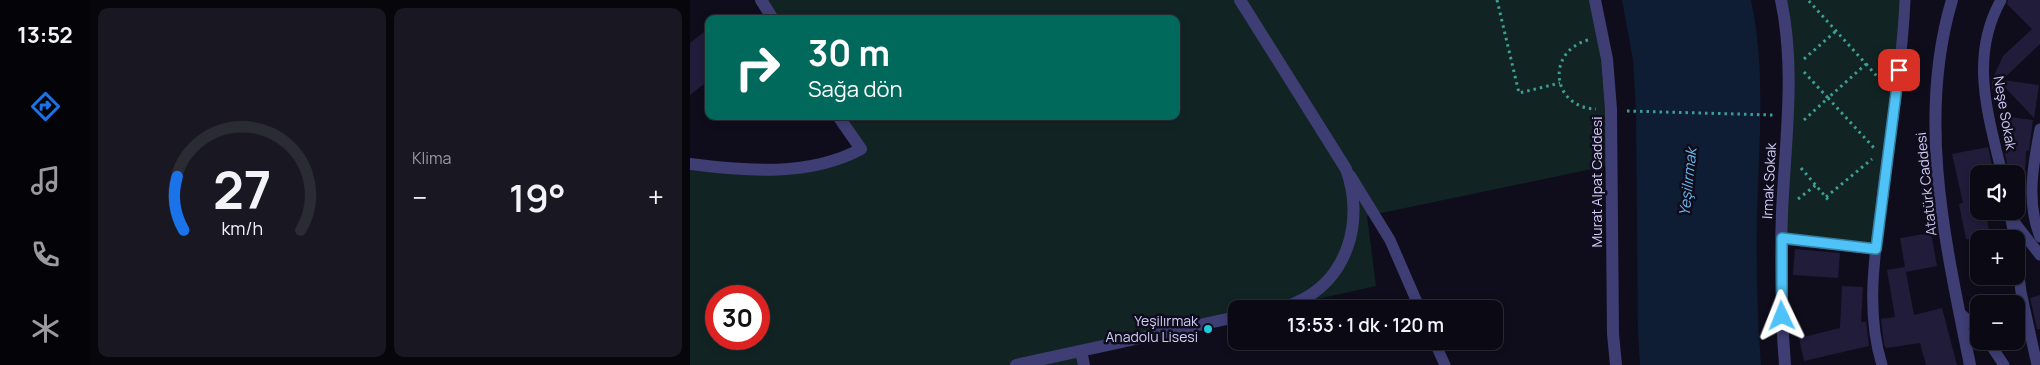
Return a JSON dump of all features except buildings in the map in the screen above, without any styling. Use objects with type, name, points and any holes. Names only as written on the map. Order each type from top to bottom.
[{"type":"street","points":[[761,0],[771,15]]},
{"type":"street","points":[[1240,0],[1346,169],[1352,184],[1355,216],[1348,247],[1332,275],[1302,300]]},
{"type":"street","name":"Murat Alpat Caddesi","points":[[1595,0],[1603,37],[1611,109],[1613,324],[1616,365]]},
{"type":"street","name":"Irmak Sokak","points":[[1781,0],[1789,73],[1781,285],[1785,365]]},
{"type":"street","name":"Atatürk Caddesi","points":[[1952,0],[1941,51],[1935,121],[1940,194],[1970,365]]},
{"type":"street","points":[[690,164],[743,170],[781,170],[808,167],[845,158],[861,150],[841,120]]},
{"type":"street","points":[[1016,365],[1228,319]]},
{"type":"street","points":[[1080,351],[1084,365]]},
{"type":"lane","points":[[1882,365],[1875,335],[1873,310],[1876,249],[1899,70],[1905,0]]},
{"type":"lane","name":"Neşe Sokak","points":[[2000,165],[1986,100],[1983,64],[1989,26],[2002,0]]},
{"type":"lane","points":[[2040,129],[2032,176],[2032,210],[2040,237]]},
{"type":"lane","points":[[1346,169],[1390,240],[1416,300]]},
{"type":"lane","points":[[2014,220],[2040,255]]},
{"type":"lane","points":[[1782,238],[1876,249]]},
{"type":"lane","points":[[2020,285],[2037,365]]},
{"type":"lane","points":[[1960,314],[1970,322]]},
{"type":"lane","points":[[1438,350],[1445,365]]},
{"type":"lane","points":[[1994,350],[2004,365]]},
{"type":"path","points":[[1497,0],[1520,93],[1560,83]]},
{"type":"path","points":[[1787,135],[1866,64],[1808,0]]},
{"type":"path","points":[[1826,197],[1879,153],[1798,65],[1836,31]]},
{"type":"path","points":[[1603,37],[1580,42],[1567,51],[1560,64],[1560,83],[1564,93],[1575,104],[1590,109],[1611,109]]},
{"type":"path","points":[[1636,111],[1761,115]]},
{"type":"path","points":[[1786,150],[1830,202]]},
{"type":"green space","points":[[761,0],[1595,0],[1611,165],[1367,216],[1376,286],[1313,300],[1228,300],[1228,319],[1081,351],[1084,365],[690,365],[690,164],[781,170],[860,150],[841,120],[1180,120],[1180,15],[771,15]]},
{"type":"green space","points":[[1781,0],[1905,0],[1876,249],[1782,239],[1787,135]]},
{"type":"water","name":"Yeşilırmak","points":[[1622,0],[1751,0],[1759,53],[1760,80],[1757,251],[1761,365],[1640,365],[1636,111],[1633,60]]},
{"type":"place","name":"Yeşilırmak Anadolu Lisesi","points":[[1208,329]]},
{"type":"route","points":[[1782,316],[1782,238],[1876,249],[1899,70]]}]
